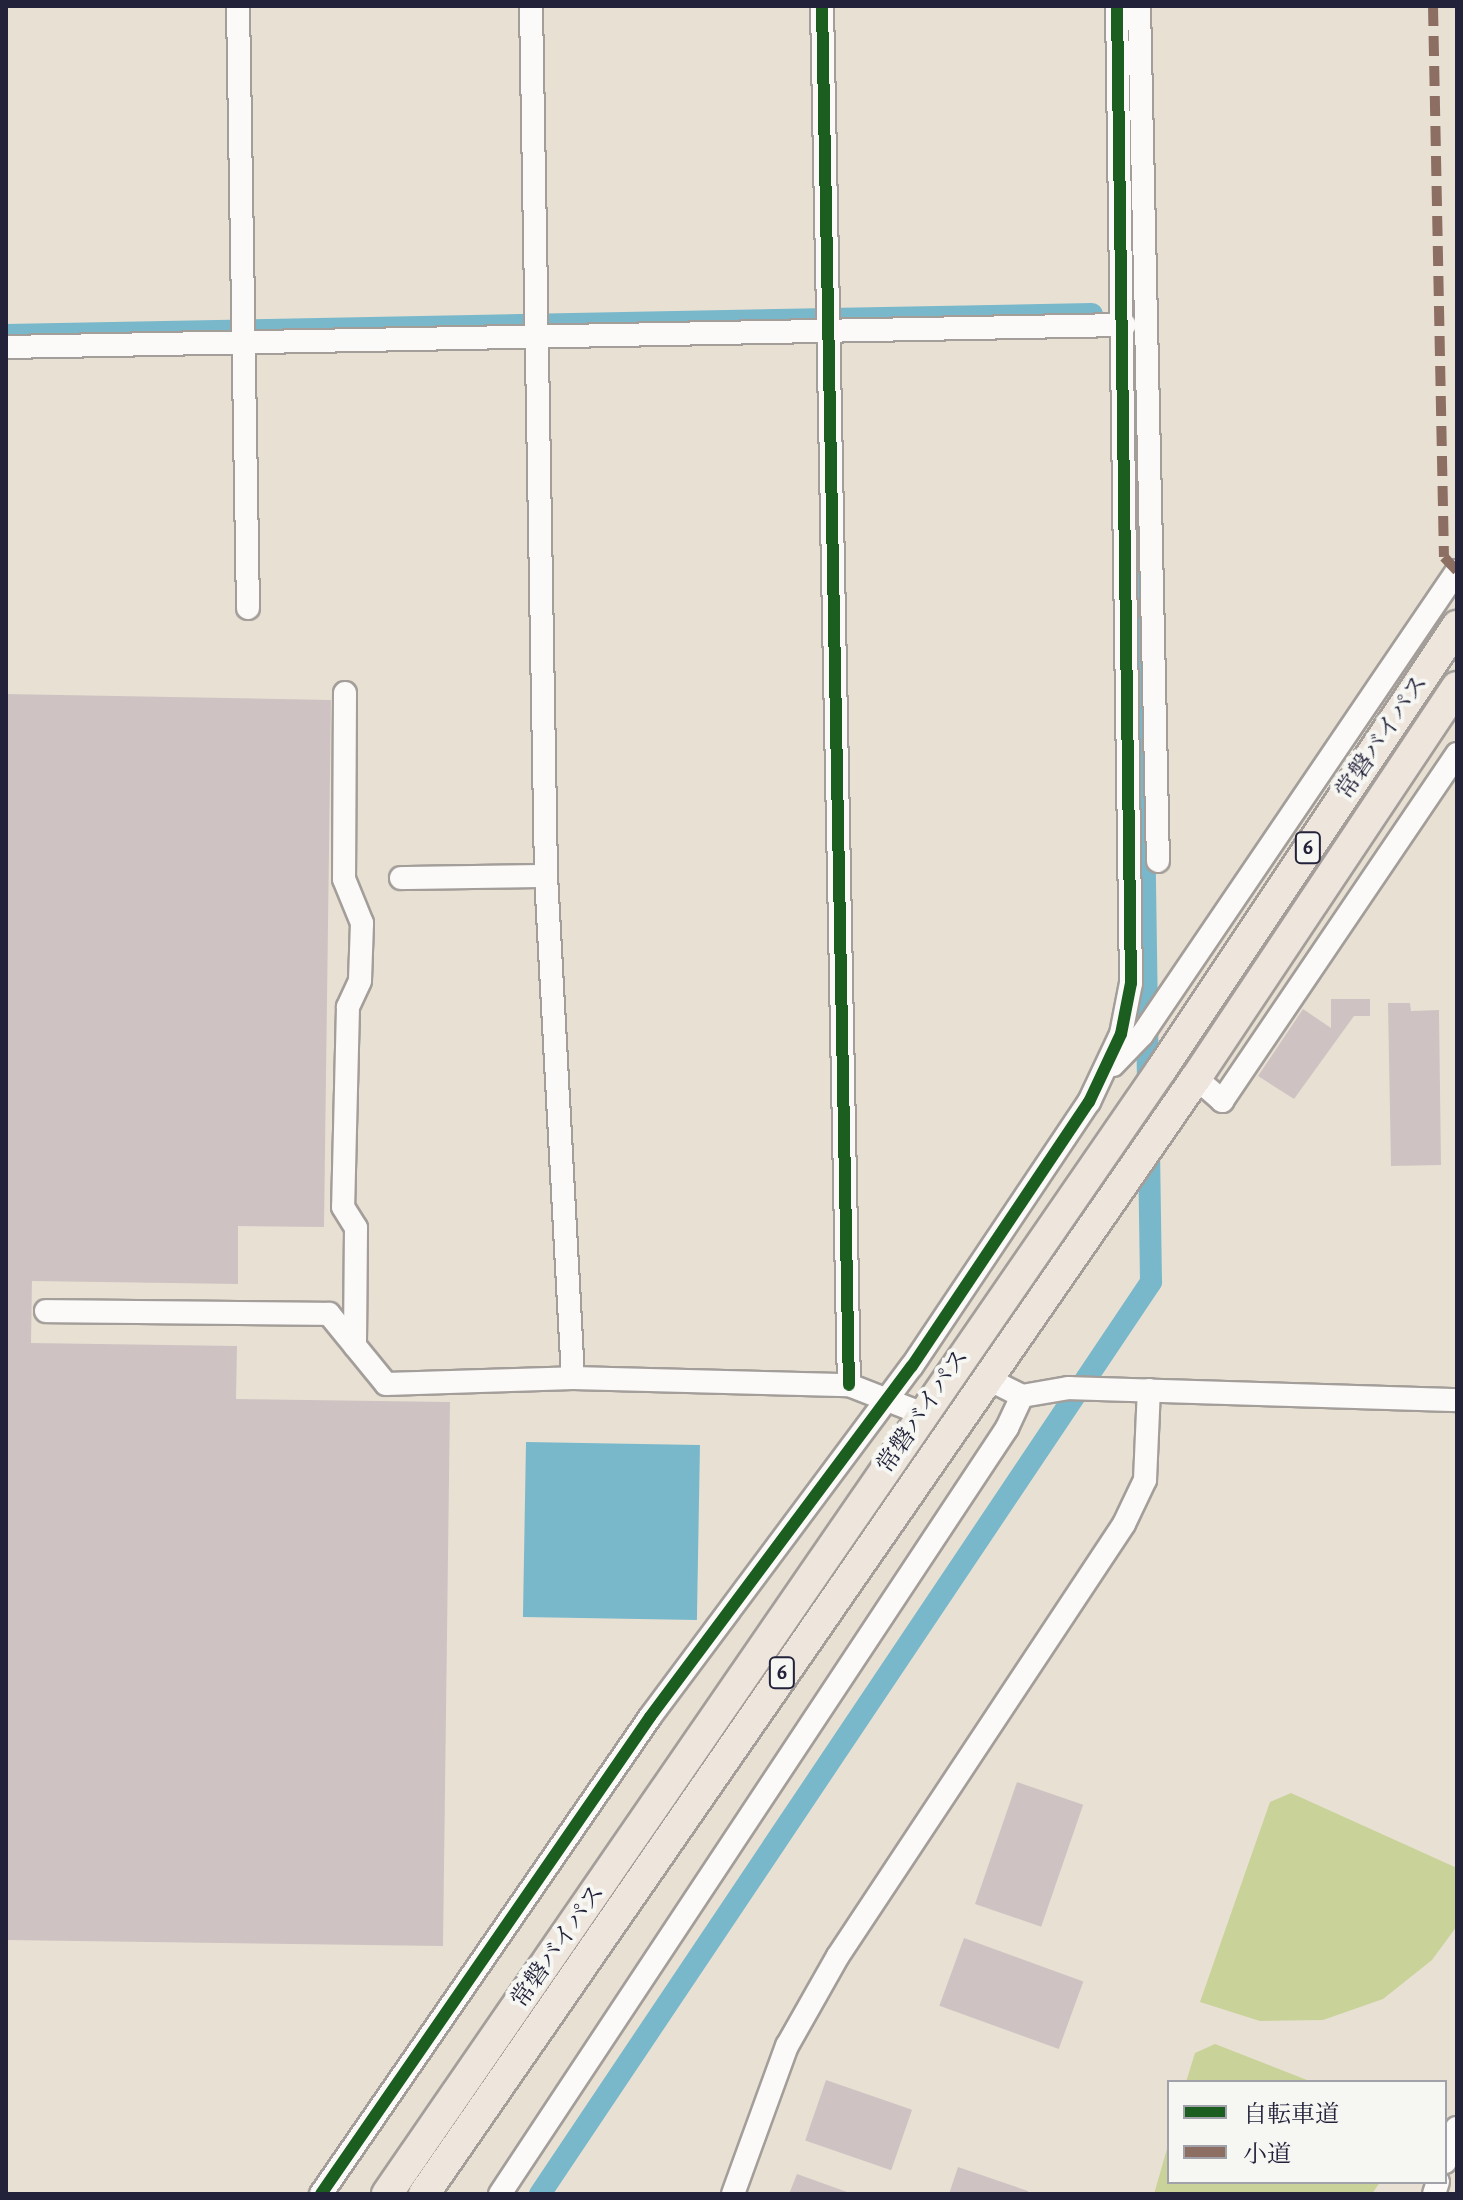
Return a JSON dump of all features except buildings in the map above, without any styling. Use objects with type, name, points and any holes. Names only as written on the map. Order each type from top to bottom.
[{"type":"highway","name":"常磐バイパス","points":[[387,2194],[1161,1070],[1457,626]]},
{"type":"highway","name":"常磐バイパス","points":[[424,2194],[1196,1078],[1457,687]]},
{"type":"street","points":[[238,6],[248,608]]},
{"type":"street","points":[[531,6],[546,876],[573,1378]]},
{"type":"street","points":[[822,6],[849,1385]]},
{"type":"street","points":[[1117,6],[1158,861]]},
{"type":"street","points":[[1104,1074],[1129,1010],[1131,983],[1131,311],[1139,6]]},
{"type":"street","points":[[6,347],[828,331],[1131,311]]},
{"type":"street","points":[[321,2194],[650,1717],[912,1366],[1104,1074],[1142,1035],[1457,571]]},
{"type":"street","points":[[345,693],[344,879],[362,923],[360,981],[348,1007],[343,1207],[356,1228],[355,1346]]},
{"type":"street","points":[[1196,1078],[1222,1101],[1457,754]]},
{"type":"street","points":[[401,878],[546,876]]},
{"type":"street","points":[[46,1311],[329,1314],[386,1384],[573,1378],[849,1385],[923,1414]]},
{"type":"street","points":[[986,1378],[1022,1396],[1069,1388],[1457,1400]]},
{"type":"street","points":[[733,2194],[787,2046],[838,1956],[1124,1524],[1145,1480],[1149,1390]]},
{"type":"street","points":[[500,2194],[991,1454],[1022,1396]]},
{"type":"street","points":[[1447,2156],[1457,2128]]},
{"type":"green space","points":[[1291,1793],[1457,1868],[1457,1926],[1432,1960],[1383,1999],[1323,2020],[1260,2021],[1200,2002],[1270,1802]]},
{"type":"green space","points":[[1215,2044],[1307,2080],[1187,2080],[1195,2053]]},
{"type":"green space","points":[[1167,2149],[1167,2184],[1379,2184],[1372,2194],[1154,2194]]},
{"type":"water","points":[[526,1442],[700,1445],[697,1620],[523,1617]]},
{"type":"waterway","points":[[6,335],[1092,314]]},
{"type":"waterway","points":[[540,2194],[1151,1282],[1140,553]]},
{"type":"marked path","points":[[1433,6],[1444,557],[1457,571]]},
{"type":"cycle path","points":[[822,6],[849,1385]]},
{"type":"cycle path","points":[[321,2194],[650,1717],[912,1366],[1089,1102],[1121,1034],[1131,983],[1117,6]]}]
